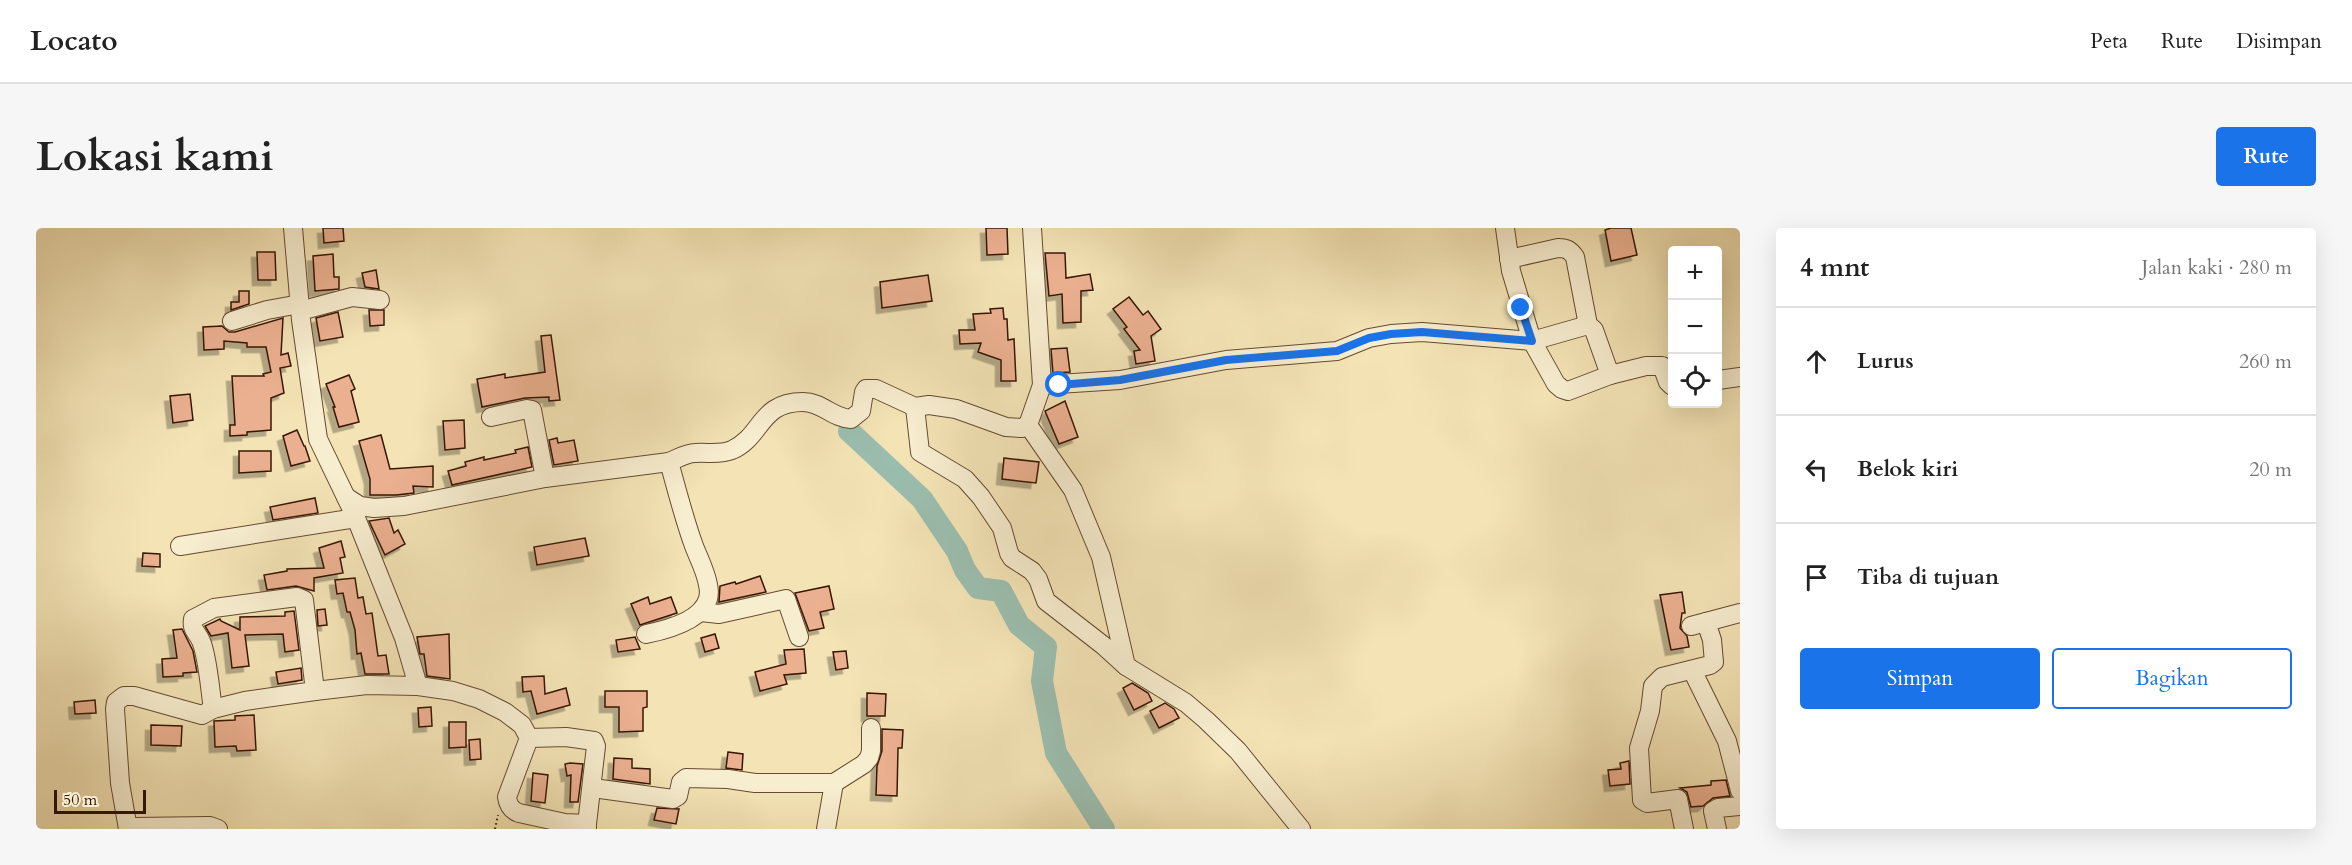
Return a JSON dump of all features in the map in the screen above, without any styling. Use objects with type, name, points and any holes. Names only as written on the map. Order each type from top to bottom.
[{"type":"street","points":[[293,228],[300,308],[318,439],[357,518],[404,638],[418,686]]},
{"type":"street","points":[[346,497],[360,506],[374,508],[404,506],[545,478],[669,462],[689,453],[718,453],[740,445],[771,411],[785,404],[804,402],[820,405],[837,417],[850,419],[861,411],[864,392],[870,389],[886,393],[915,407],[929,405],[956,409],[1006,427],[1022,428],[1028,425],[1042,385],[1036,258],[1032,228]]},
{"type":"street","points":[[1505,228],[1509,259],[1521,308],[1532,341],[1556,384],[1568,391],[1610,375],[1646,366],[1662,366],[1668,382]]},
{"type":"street","points":[[1509,259],[1558,248],[1571,251],[1575,257],[1588,325],[1594,330],[1610,375]]},
{"type":"street","points":[[232,321],[273,309],[300,308],[352,297],[380,300]]},
{"type":"street","points":[[1042,385],[1120,380],[1226,360],[1337,351],[1369,338],[1391,334],[1422,332],[1532,341],[1588,325]]},
{"type":"street","points":[[1722,379],[1740,377]]},
{"type":"street","points":[[915,407],[920,452],[965,479],[997,519],[1012,558],[1025,565],[1038,579],[1046,601],[1126,666],[1186,703],[1206,720],[1238,751],[1301,829]]},
{"type":"street","points":[[491,417],[527,409],[532,410],[545,478]]},
{"type":"street","points":[[1028,425],[1073,490],[1101,557],[1126,666]]},
{"type":"street","points":[[646,634],[675,625],[701,612],[708,600],[709,587],[688,530],[669,462]]},
{"type":"street","points":[[180,546],[357,518]]},
{"type":"street","points":[[213,709],[202,644],[194,632],[192,623],[193,620],[214,608],[297,597],[304,600],[315,691]]},
{"type":"street","points":[[701,612],[711,614],[731,612],[786,599],[799,637]]},
{"type":"street","points":[[1684,829],[1678,799],[1647,803],[1642,800],[1639,748],[1650,711],[1653,686],[1662,677],[1714,662],[1712,640],[1698,624],[1740,614]]},
{"type":"street","points":[[1692,670],[1727,741],[1740,791]]},
{"type":"street","points":[[218,829],[210,826],[131,828],[120,783],[116,702],[128,695],[196,714],[208,713],[213,709],[245,701],[315,691],[368,685],[418,686],[453,691],[478,699],[505,712],[522,726],[529,738]]},
{"type":"street","points":[[592,788],[673,799],[678,796],[681,782],[686,778],[728,779],[755,783],[834,783],[864,764],[869,758],[871,728]]},
{"type":"street","points":[[566,737],[594,741],[596,746],[587,826],[519,813],[513,810],[508,803],[507,797],[529,738],[566,737]]},
{"type":"street","points":[[826,829],[834,783]]},
{"type":"street","points":[[1717,829],[1713,811],[1718,808],[1740,806]]},
{"type":"building","points":[[323,228],[343,228],[344,241],[324,243]]},
{"type":"building","points":[[986,228],[1007,228],[1008,254],[987,255]]},
{"type":"building","points":[[1631,228],[1637,255],[1611,261],[1605,230]]},
{"type":"building","points":[[257,252],[275,252],[276,280],[258,280]]},
{"type":"building","points":[[1045,253],[1065,253],[1066,278],[1090,274],[1093,290],[1081,291],[1081,322],[1063,323],[1062,294],[1049,296]]},
{"type":"building","points":[[333,254],[334,277],[339,277],[339,289],[315,291],[313,256]]},
{"type":"building","points":[[376,270],[379,289],[365,287],[362,273]]},
{"type":"building","points":[[928,275],[932,301],[882,308],[880,282]]},
{"type":"building","points":[[239,291],[249,291],[249,304],[231,310],[231,302],[239,302]]},
{"type":"building","points":[[1129,297],[1143,315],[1148,311],[1161,329],[1151,336],[1155,361],[1136,364],[1134,351],[1140,350],[1124,329],[1127,327],[1113,309]]},
{"type":"building","points":[[1003,308],[1004,319],[1007,319],[1008,340],[1014,339],[1016,381],[1001,381],[1001,360],[978,352],[981,343],[960,344],[959,330],[975,330],[973,314],[991,313],[990,309]]},
{"type":"building","points":[[369,310],[384,310],[384,325],[370,326]]},
{"type":"building","points":[[338,312],[343,337],[320,341],[316,318]]},
{"type":"building","points":[[283,318],[281,355],[288,353],[291,366],[280,368],[284,393],[271,398],[271,430],[230,436],[230,425],[235,425],[232,376],[264,376],[263,374],[271,372],[266,347],[247,347],[247,343],[224,341],[224,349],[204,350],[203,327],[222,326],[229,332],[235,332]]},
{"type":"building","points":[[551,335],[560,400],[549,401],[549,397],[525,398],[482,407],[477,379],[505,374],[505,378],[545,372],[541,336]]},
{"type":"building","points":[[1067,348],[1070,372],[1053,373],[1051,349]]},
{"type":"building","points":[[349,375],[355,389],[351,391],[359,422],[339,427],[333,407],[335,407],[326,384]]},
{"type":"building","points":[[190,394],[193,420],[173,423],[170,396]]},
{"type":"building","points":[[1065,401],[1078,437],[1059,444],[1045,411]]},
{"type":"building","points":[[464,420],[465,448],[445,450],[443,421]]},
{"type":"building","points":[[297,430],[310,461],[291,466],[283,436]]},
{"type":"building","points":[[381,435],[390,469],[433,466],[433,487],[413,486],[414,493],[370,495],[370,479],[359,441]]},
{"type":"building","points":[[557,438],[558,443],[574,440],[578,461],[554,465],[549,440]]},
{"type":"building","points":[[528,447],[532,467],[452,485],[448,471],[466,466],[465,462],[516,453],[515,450]]},
{"type":"building","points":[[239,451],[271,451],[271,471],[239,473]]},
{"type":"building","points":[[1004,458],[1039,462],[1036,483],[1002,479]]},
{"type":"building","points":[[315,498],[318,513],[273,520],[270,507]]},
{"type":"building","points":[[389,518],[394,533],[398,530],[405,544],[385,555],[369,521]]},
{"type":"building","points":[[585,538],[589,556],[537,565],[534,547]]},
{"type":"building","points":[[341,541],[345,557],[340,558],[343,573],[314,578],[314,591],[296,586],[267,590],[264,575],[287,571],[287,569],[324,568],[319,548]]},
{"type":"building","points":[[143,553],[160,554],[160,567],[142,566]]},
{"type":"building","points":[[760,576],[766,592],[719,602],[720,586],[735,582],[736,584]]},
{"type":"building","points":[[355,578],[358,598],[363,597],[366,614],[372,613],[378,656],[386,655],[389,674],[365,674],[361,653],[357,654],[355,630],[350,612],[347,612],[343,593],[337,594],[335,580]]},
{"type":"building","points":[[829,586],[834,609],[820,612],[824,628],[809,631],[795,593]]},
{"type":"building","points":[[1682,592],[1685,613],[1682,613],[1680,628],[1687,636],[1689,647],[1671,650],[1660,595]]},
{"type":"building","points":[[648,597],[650,604],[671,597],[677,613],[640,625],[631,604]]},
{"type":"building","points":[[325,609],[327,625],[318,626],[317,610]]},
{"type":"building","points":[[294,611],[299,650],[285,652],[283,634],[245,635],[249,666],[232,668],[228,633],[211,636],[205,626],[220,619],[240,630],[240,617],[285,616],[285,612]]},
{"type":"building","points":[[182,629],[193,651],[197,672],[183,673],[183,676],[163,677],[162,659],[177,658],[173,630]]},
{"type":"building","points":[[449,634],[450,679],[427,676],[424,654],[420,654],[417,637]]},
{"type":"building","points":[[715,634],[719,648],[705,652],[701,638]]},
{"type":"building","points":[[635,637],[640,649],[618,652],[616,640]]},
{"type":"building","points":[[804,649],[806,673],[784,675],[787,684],[760,691],[755,672],[786,664],[784,650]]},
{"type":"building","points":[[846,651],[848,668],[836,670],[833,652]]},
{"type":"building","points":[[301,668],[302,680],[278,684],[276,672]]},
{"type":"building","points":[[544,676],[545,694],[566,688],[570,705],[537,714],[531,691],[523,692],[522,677]]},
{"type":"building","points":[[1132,683],[1148,693],[1152,701],[1134,710],[1123,688]]},
{"type":"building","points":[[605,691],[647,691],[647,707],[643,708],[643,731],[619,732],[619,707],[605,707]]},
{"type":"building","points":[[867,693],[886,694],[885,716],[867,716]]},
{"type":"building","points":[[95,700],[96,713],[75,714],[74,702]]},
{"type":"building","points":[[1165,703],[1174,709],[1179,718],[1159,728],[1150,711]]},
{"type":"building","points":[[431,707],[432,726],[419,727],[418,708]]},
{"type":"building","points":[[254,715],[256,750],[237,751],[236,746],[215,747],[214,721],[235,720],[235,716]]},
{"type":"building","points":[[449,722],[466,722],[466,747],[449,748]]},
{"type":"building","points":[[151,725],[182,726],[181,746],[151,745]]},
{"type":"building","points":[[882,729],[903,730],[902,748],[898,748],[897,796],[876,795],[877,766],[882,751]]},
{"type":"building","points":[[480,739],[481,759],[470,760],[469,740]]},
{"type":"building","points":[[728,752],[743,754],[742,770],[726,768]]},
{"type":"building","points":[[614,758],[632,759],[632,768],[650,769],[650,784],[613,779]]},
{"type":"building","points":[[1629,761],[1630,784],[1610,786],[1608,770],[1621,769],[1620,763]]},
{"type":"building","points":[[565,764],[583,764],[578,802],[570,802],[571,775],[567,776]]},
{"type":"building","points":[[533,773],[548,775],[545,803],[531,801]]},
{"type":"building","points":[[1726,780],[1730,796],[1713,798],[1703,806],[1691,807],[1687,792],[1680,788],[1711,785],[1711,781]]},
{"type":"building","points":[[657,808],[679,809],[676,824],[654,820]]},
{"type":"waterway","points":[[849,431],[922,499],[957,551],[965,570],[978,588],[1001,591],[1019,625],[1046,647],[1042,681],[1056,753],[1104,829]]},
{"type":"route","points":[[1059,385],[1120,380],[1226,360],[1337,351],[1369,338],[1391,334],[1422,332],[1532,341],[1521,308]]}]
